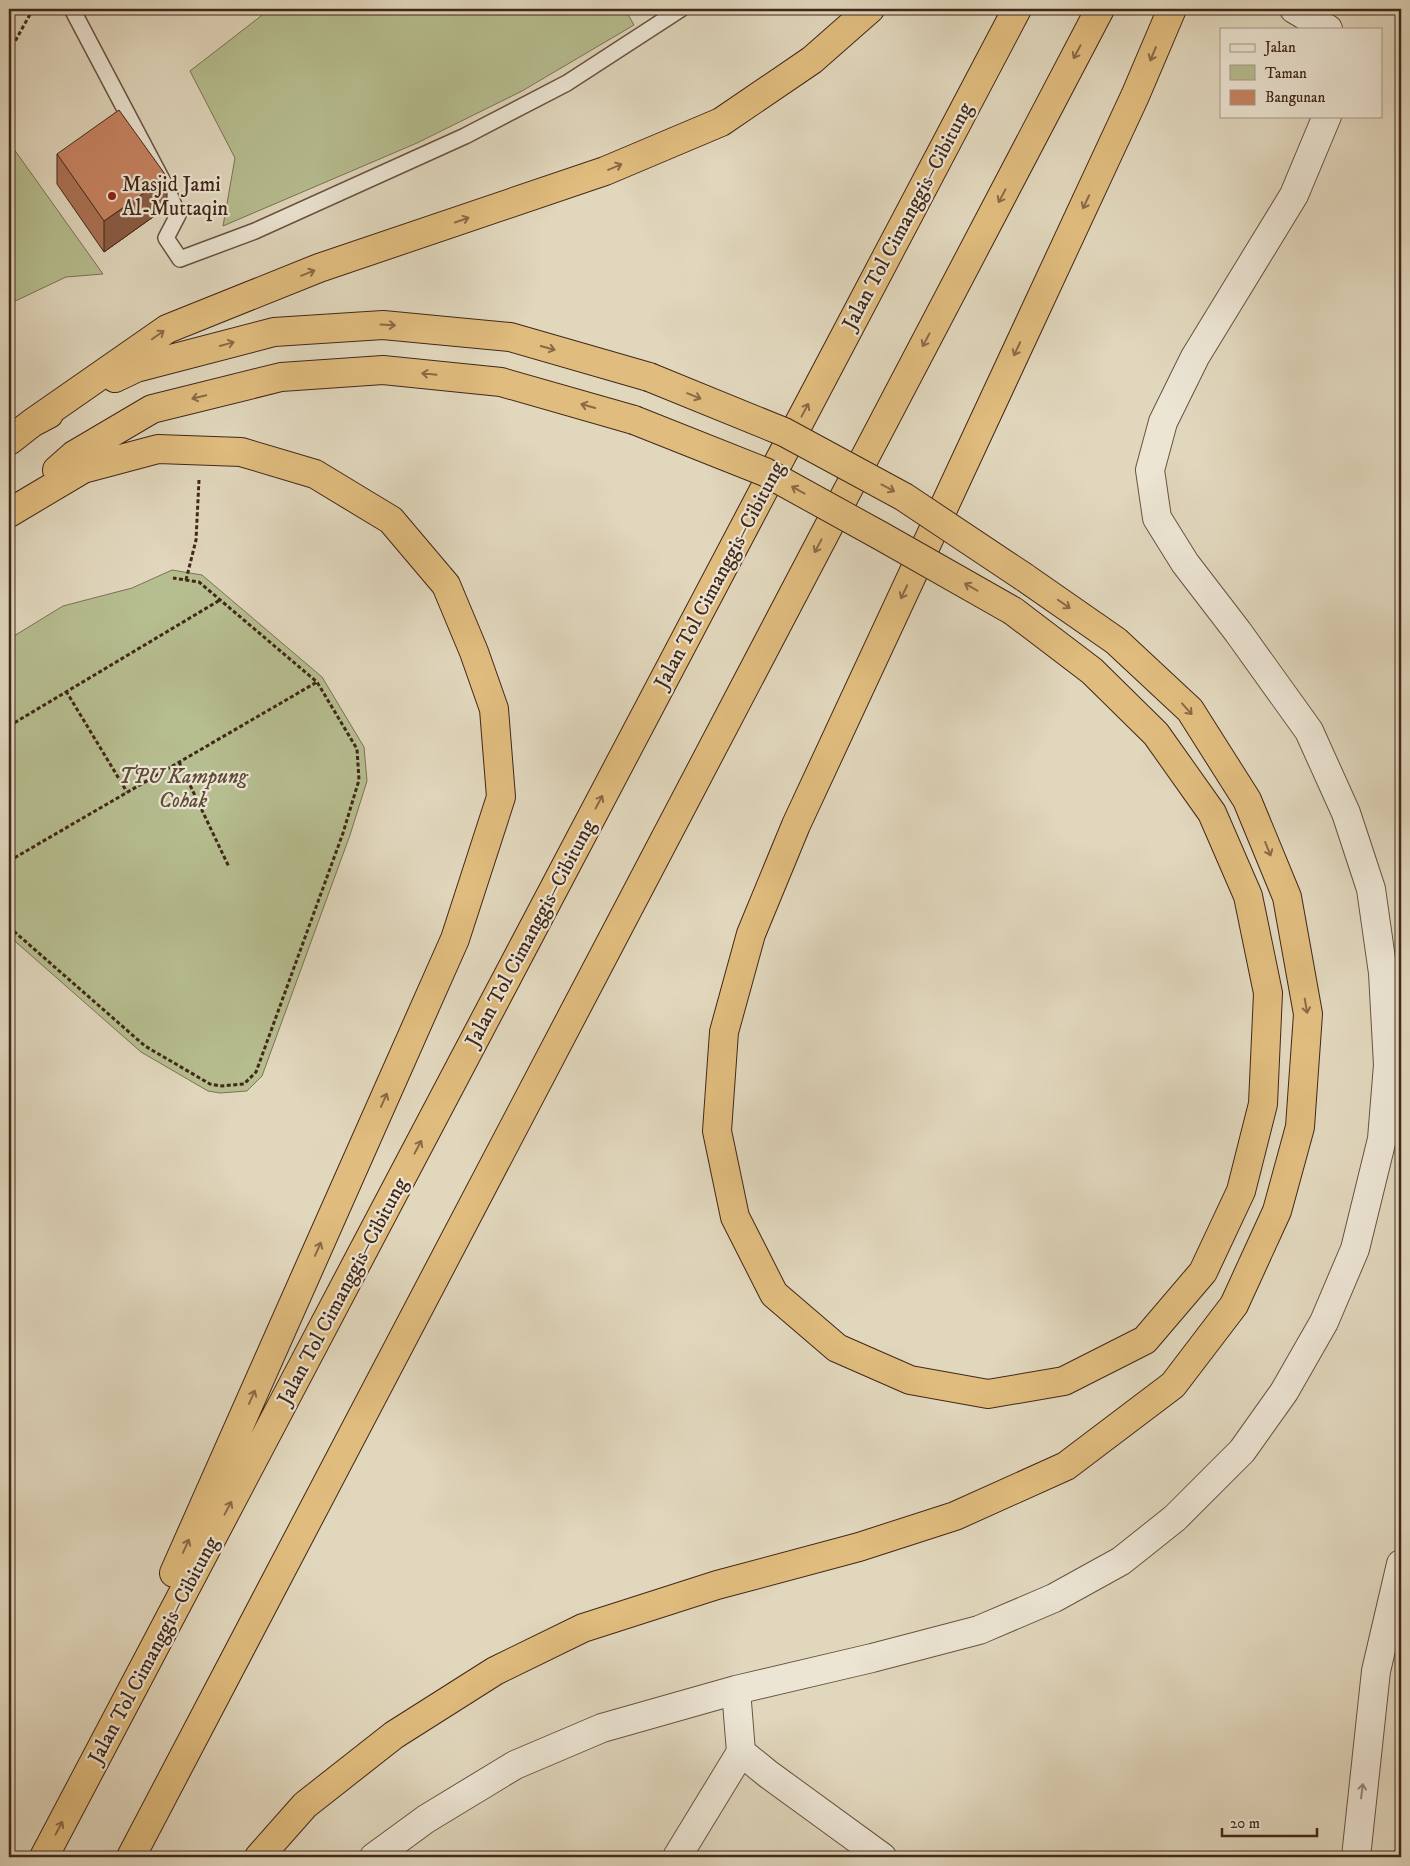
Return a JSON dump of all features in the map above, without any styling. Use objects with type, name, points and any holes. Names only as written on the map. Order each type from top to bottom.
[{"type":"highway","points":[[9,441],[167,329],[319,268],[605,171],[721,122],[812,60],[870,9]]},
{"type":"highway","name":"Jalan Tol Cimanggis–Cibitung","points":[[44,1857],[1016,9]]},
{"type":"highway","points":[[131,1857],[1100,9]]},
{"type":"highway","points":[[9,511],[74,455],[152,409],[281,376],[383,370],[501,382],[634,420],[765,472],[881,536],[1013,611],[1092,671],[1156,734],[1212,813],[1248,896],[1268,993],[1263,1104],[1242,1191],[1203,1272],[1145,1340],[1064,1381],[988,1394],[910,1380],[837,1348],[774,1294],[735,1217],[717,1131],[724,1032],[751,934],[796,825],[1131,105],[1172,9]]},
{"type":"highway","points":[[32,423],[136,368],[274,332],[383,324],[510,337],[649,377],[784,432],[904,497],[1024,577],[1116,641],[1190,710],[1247,800],[1287,897],[1308,1014],[1300,1126],[1277,1211],[1234,1305],[1173,1385],[1066,1466],[955,1516],[859,1547],[717,1585],[582,1628],[494,1671],[394,1735],[304,1805],[259,1857]]},
{"type":"highway","points":[[9,511],[83,469],[158,450],[241,452],[315,474],[391,520],[446,585],[474,652],[494,709],[501,797],[455,939],[75,1799]]},
{"type":"street","points":[[1294,9],[1326,28]]},
{"type":"street","points":[[1327,9],[1332,28]]},
{"type":"street","points":[[374,1857],[426,1819],[516,1765],[602,1728],[736,1690],[872,1658],[979,1630],[1054,1598],[1121,1561],[1175,1518],[1242,1451],[1284,1392],[1324,1322],[1355,1249],[1382,1139],[1388,1065],[1383,973],[1371,889],[1346,813],[1308,732],[1238,632],[1185,563],[1157,518],[1150,470],[1162,422],[1195,357],[1294,195],[1325,118]]},
{"type":"street","points":[[1356,1857],[1376,1671],[1401,1564]]},
{"type":"street","points":[[677,1857],[741,1752],[736,1690]]},
{"type":"street","points":[[741,1752],[768,1774],[882,1857]]},
{"type":"lane","points":[[72,9],[168,191],[178,215],[166,238],[180,259],[255,230],[465,136],[567,83],[681,9]]},
{"type":"path","points":[[9,52],[33,9]]},
{"type":"path","points":[[186,580],[196,540],[199,477]]},
{"type":"path","points":[[9,927],[145,1046],[210,1084],[220,1086],[244,1084],[256,1072],[343,833],[359,780],[357,750],[317,682],[199,582],[173,578]]},
{"type":"path","points":[[9,726],[220,600]]},
{"type":"path","points":[[9,860],[317,682]]},
{"type":"path","points":[[66,691],[128,792]]},
{"type":"path","points":[[179,762],[229,867]]},
{"type":"green space","points":[[270,9],[625,9],[634,25],[522,91],[417,143],[223,226],[235,158],[190,71]]},
{"type":"green space","points":[[11,145],[103,274],[66,277],[9,304],[9,149]]},
{"type":"green space","name":"TPU Kampung Cohak","points":[[172,570],[202,575],[322,677],[364,747],[367,781],[350,835],[262,1076],[247,1091],[220,1093],[208,1091],[141,1052],[9,936],[9,639],[63,606],[132,588]]},
{"type":"building","points":[[119,110],[167,177],[104,221],[57,154]]},
{"type":"place","name":"Masjid Jami Al-Muttaqin","points":[[112,196]]}]
